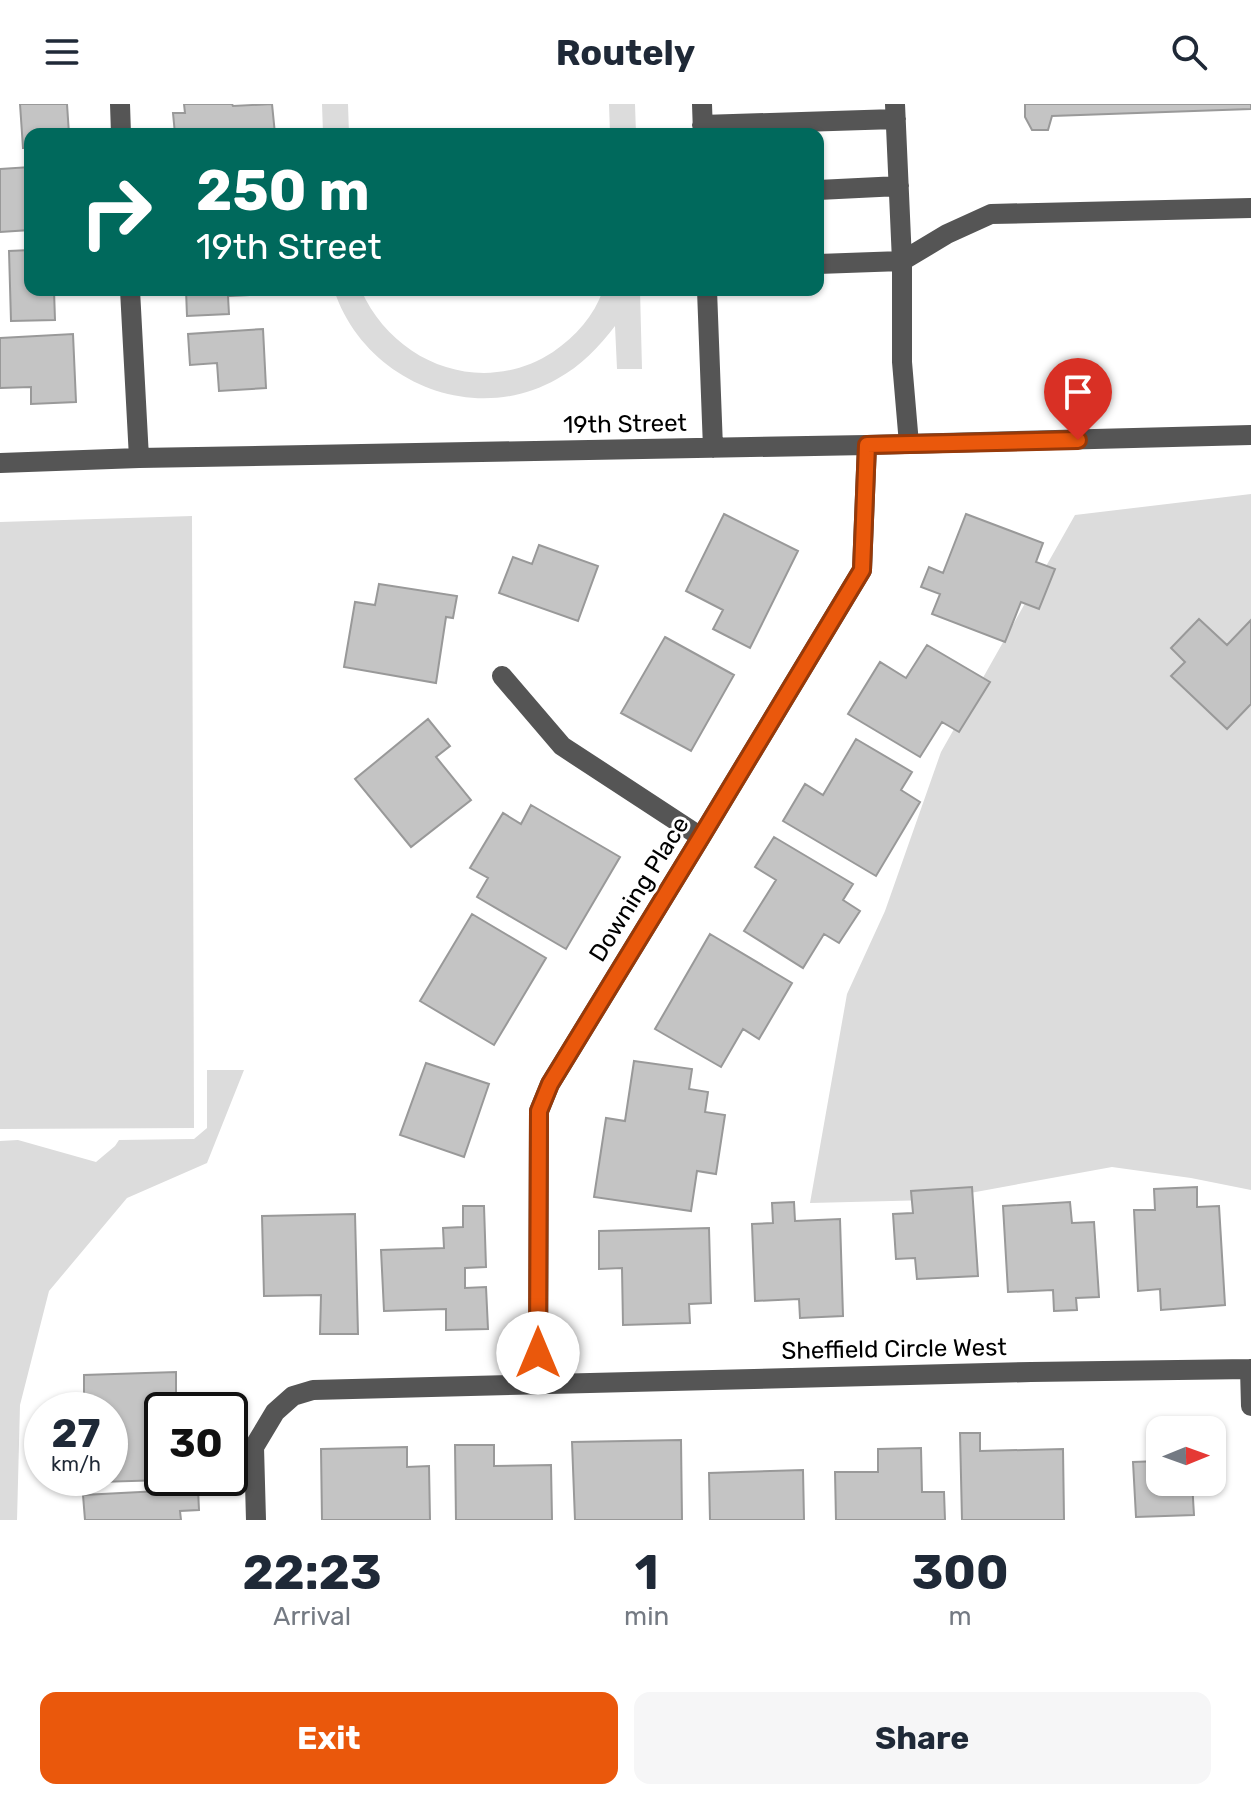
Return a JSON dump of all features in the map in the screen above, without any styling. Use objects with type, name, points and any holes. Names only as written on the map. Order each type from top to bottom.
[{"type":"street","points":[[120,104],[121,128]]},
{"type":"street","points":[[702,104],[702,128]]},
{"type":"street","points":[[722,128],[895,111],[902,261],[902,362],[909,444]]},
{"type":"street","points":[[824,190],[899,186]]},
{"type":"street","points":[[824,264],[902,261],[947,234],[991,214],[1251,208]]},
{"type":"street","points":[[130,296],[139,458]]},
{"type":"street","points":[[707,296],[713,448]]},
{"type":"street","name":"19th Street","points":[[0,463],[1251,435]]},
{"type":"street","name":"Downing Place","points":[[538,1383],[539,1111],[550,1084],[862,570],[867,445]]},
{"type":"street","points":[[502,676],[562,746],[701,837]]},
{"type":"street","points":[[1251,1369],[1251,1406]]},
{"type":"street","name":"Sheffield Circle West","points":[[256,1520],[254,1447],[275,1412],[293,1396],[313,1390],[1251,1369]]},
{"type":"shaded area","points":[[322,104],[348,104],[349,128],[323,128]]},
{"type":"shaded area","points":[[609,104],[635,104],[636,128],[610,128]]},
{"type":"shaded area","points":[[337,296],[364,296],[376,316],[395,337],[418,354],[443,366],[470,372],[498,372],[526,366],[553,352],[577,332],[600,296],[640,296],[642,369],[617,369],[615,326],[589,356],[557,379],[525,393],[491,398],[457,396],[425,387],[396,371],[370,349],[349,322]]},
{"type":"shaded area","points":[[1251,494],[1251,1190],[1112,1167],[932,1200],[810,1203],[847,994],[885,911],[941,752],[1075,515]]},
{"type":"shaded area","points":[[192,516],[194,1128],[0,1129],[0,522]]},
{"type":"shaded area","points":[[207,1070],[244,1070],[207,1163],[127,1198],[49,1291],[20,1405],[17,1520],[0,1520],[0,1141],[18,1140],[96,1162],[119,1140],[194,1139],[207,1128]]},
{"type":"building","points":[[20,104],[67,104],[69,128],[24,128],[23,148]]},
{"type":"building","points":[[184,104],[272,104],[274,128],[174,128],[173,113],[185,113]]},
{"type":"building","points":[[1025,104],[1251,104],[1251,109],[1052,116],[1048,130],[1032,130],[1025,117]]},
{"type":"building","points":[[24,167],[24,230],[0,232],[0,169]]},
{"type":"building","points":[[24,250],[24,296],[54,296],[55,320],[11,321],[9,251]]},
{"type":"building","points":[[186,296],[228,296],[229,314],[187,316]]},
{"type":"building","points":[[263,329],[266,388],[219,391],[217,363],[190,365],[188,334]]},
{"type":"building","points":[[73,334],[76,402],[31,404],[31,387],[0,388],[0,338]]},
{"type":"building","points":[[724,514],[798,551],[750,648],[713,629],[723,610],[686,591]]},
{"type":"building","points":[[966,514],[1043,543],[1036,562],[1055,569],[1039,609],[1021,602],[1005,642],[932,614],[940,594],[921,587],[929,567],[943,573]]},
{"type":"building","points":[[539,545],[598,566],[578,621],[499,593],[513,557],[532,564]]},
{"type":"building","points":[[379,584],[457,596],[453,618],[446,617],[436,683],[344,667],[355,602],[375,605]]},
{"type":"building","points":[[1199,619],[1227,645],[1251,620],[1251,704],[1227,729],[1171,676],[1185,662],[1171,648]]},
{"type":"building","points":[[665,637],[734,675],[691,751],[621,713]]},
{"type":"building","points":[[927,645],[990,682],[959,732],[942,722],[920,757],[848,714],[880,662],[906,678]]},
{"type":"building","points":[[428,719],[450,746],[436,757],[471,800],[411,847],[355,779]]},
{"type":"building","points":[[856,739],[912,772],[901,790],[920,802],[876,876],[783,821],[805,784],[823,795]]},
{"type":"building","points":[[531,805],[620,857],[566,949],[477,897],[488,878],[470,868],[503,813],[521,824]]},
{"type":"building","points":[[774,837],[853,884],[843,900],[860,911],[839,943],[824,934],[803,968],[744,931],[776,880],[755,867]]},
{"type":"building","points":[[472,914],[546,958],[494,1045],[420,1001]]},
{"type":"building","points":[[710,934],[792,983],[759,1039],[743,1029],[721,1067],[655,1029]]},
{"type":"building","points":[[634,1061],[692,1069],[689,1089],[708,1092],[705,1112],[725,1115],[716,1174],[697,1171],[691,1211],[594,1197],[606,1118],[625,1121]]},
{"type":"building","points":[[426,1063],[489,1084],[464,1157],[400,1135]]},
{"type":"building","points":[[972,1187],[978,1276],[917,1279],[915,1258],[896,1259],[893,1214],[913,1213],[911,1191]]},
{"type":"building","points":[[1197,1187],[1197,1207],[1219,1206],[1225,1305],[1161,1310],[1160,1289],[1138,1291],[1134,1210],[1155,1210],[1154,1189]]},
{"type":"building","points":[[794,1202],[795,1221],[840,1219],[843,1316],[800,1318],[799,1299],[755,1301],[752,1224],[773,1223],[772,1203]]},
{"type":"building","points":[[1070,1202],[1072,1223],[1094,1222],[1099,1297],[1076,1298],[1077,1310],[1054,1311],[1053,1290],[1008,1292],[1003,1206]]},
{"type":"building","points":[[463,1206],[484,1206],[486,1267],[465,1268],[465,1288],[486,1287],[488,1329],[446,1330],[446,1309],[384,1311],[381,1250],[444,1248],[443,1228],[463,1227]]},
{"type":"building","points":[[355,1214],[358,1334],[320,1334],[321,1295],[264,1296],[262,1216]]},
{"type":"building","points":[[709,1228],[711,1303],[689,1304],[690,1323],[623,1325],[622,1268],[599,1269],[599,1231]]},
{"type":"building","points":[[176,1372],[176,1392],[144,1392],[144,1481],[128,1481],[128,1392],[84,1392],[84,1375]]},
{"type":"building","points":[[960,1433],[980,1433],[980,1451],[1063,1449],[1064,1520],[962,1520]]},
{"type":"building","points":[[681,1440],[682,1520],[575,1520],[572,1442]]},
{"type":"building","points":[[455,1445],[494,1445],[494,1466],[551,1465],[552,1520],[456,1520]]},
{"type":"building","points":[[407,1447],[407,1467],[429,1466],[430,1520],[322,1520],[321,1449]]},
{"type":"building","points":[[921,1448],[922,1492],[944,1492],[945,1520],[836,1520],[835,1472],[878,1472],[878,1449]]},
{"type":"building","points":[[1133,1462],[1146,1462],[1146,1496],[1193,1496],[1194,1515],[1136,1517]]},
{"type":"building","points":[[803,1470],[804,1520],[710,1520],[709,1473]]},
{"type":"building","points":[[144,1492],[144,1496],[198,1496],[199,1510],[180,1511],[181,1520],[85,1520],[83,1496],[128,1496],[128,1493]]},
{"type":"route","points":[[538,1353],[539,1111],[550,1084],[862,570],[867,445],[1078,440]]}]
